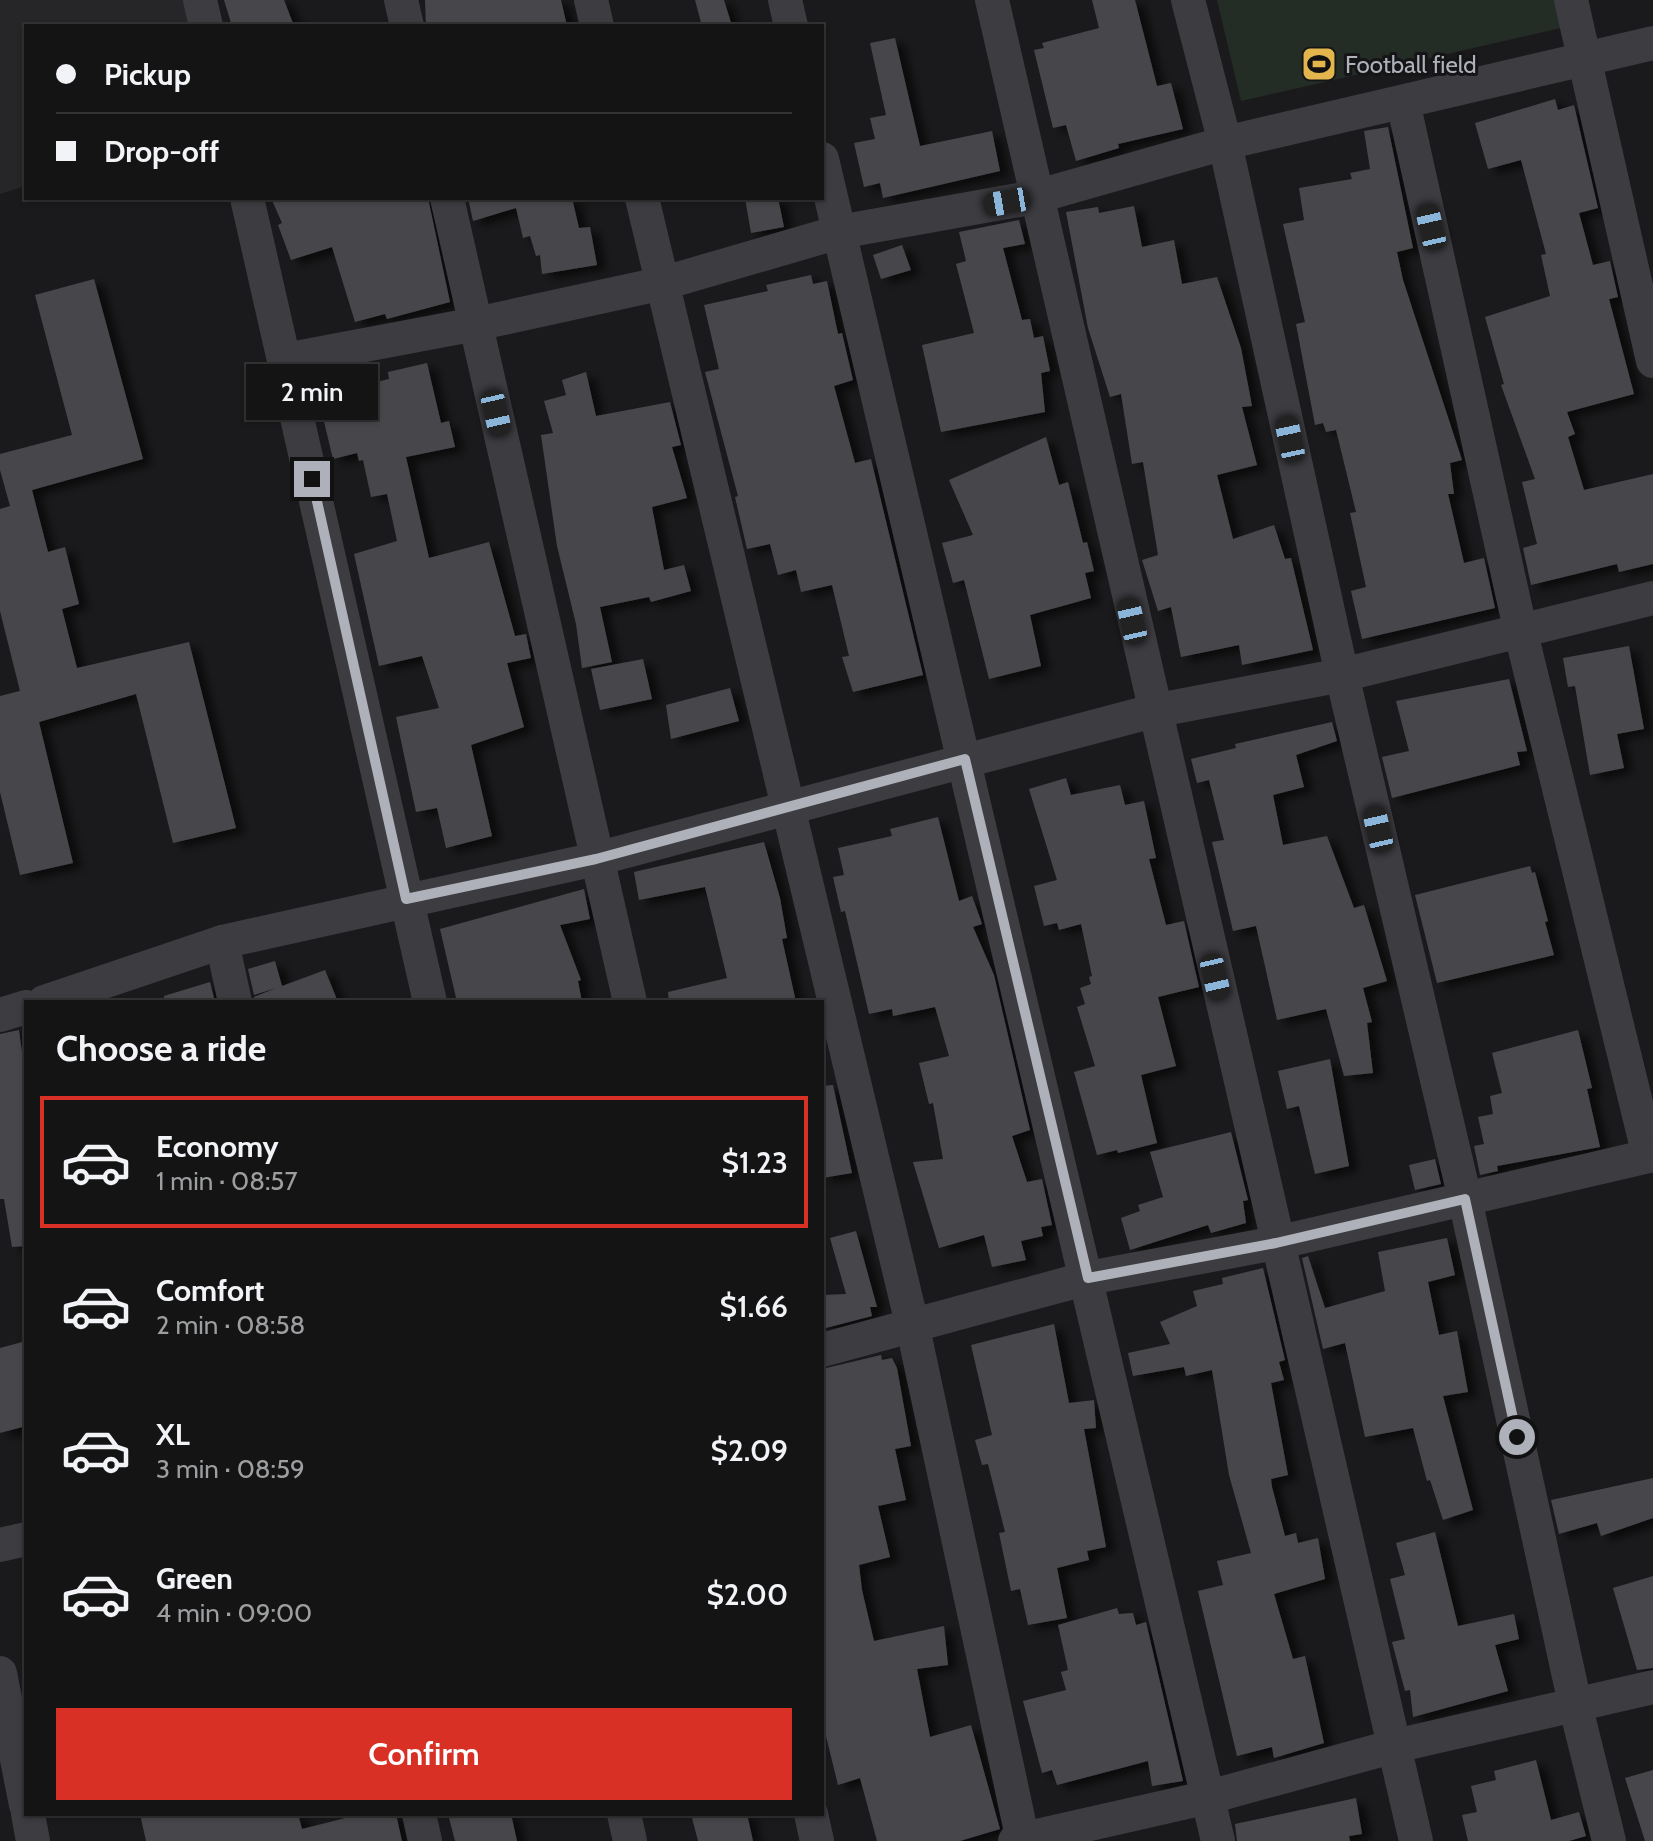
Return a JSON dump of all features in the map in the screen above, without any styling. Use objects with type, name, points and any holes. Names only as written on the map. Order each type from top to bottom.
[{"type":"street","points":[[200,0],[206,24]]},
{"type":"street","points":[[401,0],[407,24]]},
{"type":"street","points":[[591,0],[597,24]]},
{"type":"street","points":[[785,0],[791,24]]},
{"type":"street","points":[[992,0],[1153,711],[1416,1841]]},
{"type":"street","points":[[1188,0],[1225,143],[1342,675],[1465,1199],[1575,1704],[1609,1841]]},
{"type":"street","points":[[1571,0],[1653,361]]},
{"type":"street","points":[[285,360],[476,324],[664,283],[839,232],[1035,197],[1225,143],[1653,43]]},
{"type":"street","points":[[824,1350],[913,1328],[1088,1278],[1276,1243],[1651,1156],[1521,633],[1403,102]]},
{"type":"street","points":[[824,168],[1088,1278],[1218,1841]]},
{"type":"street","points":[[247,200],[430,1000]]},
{"type":"street","points":[[447,200],[630,1000]]},
{"type":"street","points":[[643,200],[913,1328],[1021,1840],[1209,1797],[1395,1746],[1653,1687]]},
{"type":"street","points":[[52,1000],[222,942],[596,859],[1153,711],[1342,675],[1653,598]]},
{"type":"street","points":[[222,942],[235,1000]]},
{"type":"street","points":[[0,1015],[24,1008]]},
{"type":"street","points":[[0,1545],[24,1539]]},
{"type":"street","points":[[0,1673],[24,1795]]},
{"type":"street","points":[[28,1816],[33,1841]]},
{"type":"street","points":[[419,1816],[425,1841]]},
{"type":"street","points":[[624,1816],[630,1841]]},
{"type":"street","points":[[811,1816],[817,1841]]},
{"type":"shaded area","points":[[0,0],[183,0],[189,24],[24,24],[24,187],[0,194]]},
{"type":"shaded area","name":"Football field","points":[[1217,0],[1563,0],[1570,26],[1241,101]]},
{"type":"building","points":[[224,0],[284,0],[293,24],[231,24]]},
{"type":"building","points":[[425,0],[561,0],[567,24],[426,24]]},
{"type":"building","points":[[695,0],[724,0],[731,24],[701,24]]},
{"type":"building","points":[[1092,0],[1135,0],[1157,86],[1171,83],[1183,129],[1118,144],[1119,148],[1076,161],[1066,125],[1053,128],[1034,50],[1044,48],[1042,43],[1099,28]]},
{"type":"building","points":[[895,38],[920,146],[992,131],[1000,171],[883,198],[880,183],[864,187],[854,143],[875,139],[870,118],[886,115],[870,43]]},
{"type":"building","points":[[1555,99],[1558,110],[1574,105],[1598,208],[1579,213],[1593,265],[1610,261],[1618,297],[1609,299],[1634,394],[1567,412],[1575,434],[1568,437],[1584,490],[1653,474],[1653,564],[1619,572],[1617,564],[1531,585],[1523,548],[1537,544],[1522,482],[1535,479],[1501,385],[1504,384],[1485,317],[1550,296],[1541,255],[1546,254],[1521,160],[1488,169],[1475,123]]},
{"type":"building","points":[[1388,127],[1413,248],[1397,252],[1403,280],[1462,460],[1450,463],[1454,494],[1448,494],[1464,563],[1484,558],[1495,608],[1362,639],[1351,591],[1366,587],[1350,513],[1356,512],[1336,430],[1326,432],[1323,423],[1315,425],[1296,324],[1305,322],[1283,224],[1304,220],[1299,188],[1352,179],[1350,173],[1370,169],[1364,131]]},
{"type":"building","points":[[272,200],[428,200],[450,302],[387,319],[385,314],[355,322],[332,247],[291,260],[278,225],[282,223]]},
{"type":"building","points":[[468,200],[572,200],[579,228],[590,227],[597,265],[542,274],[540,255],[536,256],[530,236],[523,238],[516,208],[473,221]]},
{"type":"building","points":[[745,200],[778,200],[784,227],[751,233]]},
{"type":"building","points":[[1134,206],[1142,247],[1174,240],[1182,284],[1217,277],[1241,348],[1252,406],[1242,407],[1257,465],[1217,475],[1233,539],[1274,525],[1285,559],[1291,558],[1313,650],[1242,665],[1239,645],[1181,657],[1171,607],[1158,611],[1142,560],[1158,555],[1143,462],[1132,464],[1121,394],[1110,397],[1088,328],[1066,212],[1098,207],[1099,213]]},
{"type":"building","points":[[1019,220],[1025,244],[1003,248],[1022,320],[1030,319],[1034,338],[1043,336],[1050,371],[1041,373],[1045,412],[941,432],[922,345],[974,333],[956,264],[966,261],[959,232]]},
{"type":"building","points":[[902,245],[911,270],[881,279],[873,255]]},
{"type":"building","points":[[811,275],[813,284],[827,281],[838,334],[842,333],[853,380],[834,386],[855,463],[871,459],[923,675],[853,692],[842,657],[849,656],[832,585],[801,592],[796,570],[778,575],[770,544],[747,549],[735,497],[738,496],[705,372],[719,369],[704,305],[768,291],[766,285]]},
{"type":"building","points":[[94,279],[143,459],[32,490],[48,552],[65,547],[79,604],[62,609],[77,668],[189,642],[236,828],[173,843],[136,694],[39,722],[73,863],[20,875],[0,792],[0,696],[20,691],[0,611],[0,509],[10,506],[0,470],[0,454],[72,435],[35,295]]},
{"type":"building","points":[[427,363],[441,423],[449,421],[455,447],[406,457],[429,558],[489,542],[515,636],[526,634],[531,658],[507,663],[524,727],[471,745],[492,836],[446,848],[437,808],[416,812],[396,717],[439,708],[422,656],[379,666],[354,554],[397,541],[387,494],[371,497],[363,460],[359,461],[357,453],[333,459],[320,405],[353,397],[351,388],[389,379],[388,372]]},
{"type":"building","points":[[586,372],[596,416],[670,402],[681,445],[672,447],[687,498],[652,507],[664,570],[684,565],[691,591],[651,602],[649,597],[600,607],[612,662],[582,668],[576,624],[557,546],[541,435],[553,433],[544,401],[566,395],[562,380]]},
{"type":"building","points":[[1046,437],[1059,485],[1068,482],[1083,543],[1087,542],[1094,571],[1085,573],[1091,598],[1030,615],[1041,666],[989,679],[964,580],[953,583],[942,543],[973,535],[949,480]]},
{"type":"building","points":[[1629,646],[1644,729],[1617,734],[1624,768],[1590,775],[1575,686],[1568,687],[1563,658]]},
{"type":"building","points":[[643,659],[652,699],[600,710],[591,669]]},
{"type":"building","points":[[1509,679],[1527,751],[1517,752],[1520,765],[1392,798],[1382,757],[1409,751],[1396,701]]},
{"type":"building","points":[[730,688],[739,721],[671,739],[666,705]]},
{"type":"building","points":[[1332,722],[1337,741],[1296,755],[1304,787],[1273,795],[1283,845],[1327,836],[1354,908],[1364,905],[1387,981],[1363,988],[1372,1022],[1367,1023],[1373,1073],[1344,1076],[1326,1009],[1277,1020],[1256,926],[1233,931],[1212,842],[1224,840],[1209,780],[1197,783],[1191,759],[1236,748],[1235,744]]},
{"type":"building","points":[[1066,778],[1071,795],[1120,785],[1125,805],[1144,801],[1156,858],[1149,859],[1166,925],[1184,921],[1199,987],[1158,997],[1176,1066],[1141,1075],[1157,1143],[1118,1153],[1117,1150],[1097,1155],[1074,1072],[1095,1066],[1077,1007],[1085,1004],[1080,988],[1091,984],[1089,977],[1092,976],[1081,924],[1059,930],[1057,923],[1044,926],[1034,886],[1057,880],[1029,789]]},
{"type":"building","points":[[938,817],[959,901],[972,896],[982,924],[973,927],[994,975],[1030,1130],[1012,1136],[1027,1182],[1042,1179],[1052,1225],[1041,1227],[1043,1236],[1021,1241],[1026,1260],[992,1267],[984,1235],[939,1248],[913,1162],[943,1159],[933,1103],[929,1104],[919,1063],[949,1056],[935,1007],[893,1016],[892,1009],[869,1014],[845,911],[841,912],[833,877],[844,875],[838,848],[892,836],[890,829]]},
{"type":"building","points":[[764,842],[780,898],[787,938],[782,939],[796,1000],[669,1000],[668,992],[727,978],[705,887],[639,900],[634,872]]},
{"type":"building","points":[[1530,866],[1532,873],[1535,872],[1554,955],[1437,983],[1415,895]]},
{"type":"building","points":[[584,889],[590,919],[560,925],[581,980],[578,981],[582,1000],[457,1000],[440,929]]},
{"type":"building","points":[[275,961],[282,986],[325,970],[337,1000],[254,1000],[254,997],[276,988],[254,995],[248,969]]},
{"type":"building","points":[[210,982],[214,1000],[164,1000],[164,996]]},
{"type":"building","points":[[19,1030],[24,1066],[24,1246],[12,1247],[4,1199],[0,1199],[0,1034]]},
{"type":"building","points":[[1578,1030],[1592,1088],[1587,1089],[1600,1147],[1497,1166],[1498,1171],[1480,1175],[1474,1146],[1484,1144],[1478,1117],[1493,1114],[1490,1096],[1502,1093],[1492,1053]]},
{"type":"building","points":[[1330,1059],[1349,1166],[1315,1174],[1299,1106],[1287,1109],[1278,1071]]},
{"type":"building","points":[[833,1085],[852,1173],[824,1178],[824,1086]]},
{"type":"building","points":[[1231,1132],[1248,1200],[1243,1201],[1246,1223],[1211,1233],[1208,1225],[1130,1250],[1121,1218],[1140,1211],[1138,1205],[1163,1197],[1150,1152]]},
{"type":"building","points":[[1435,1159],[1441,1184],[1415,1190],[1409,1165]]},
{"type":"building","points":[[856,1231],[877,1307],[870,1307],[872,1316],[824,1328],[824,1295],[846,1294],[830,1238]]},
{"type":"building","points":[[1447,1238],[1455,1275],[1428,1282],[1439,1335],[1457,1331],[1468,1392],[1443,1396],[1473,1510],[1443,1520],[1430,1480],[1427,1481],[1413,1428],[1365,1437],[1345,1343],[1323,1349],[1302,1258],[1308,1256],[1325,1308],[1385,1291],[1378,1252]]},
{"type":"building","points":[[1263,1268],[1285,1360],[1279,1362],[1284,1380],[1271,1383],[1288,1475],[1271,1479],[1272,1487],[1285,1536],[1296,1533],[1298,1543],[1318,1538],[1325,1579],[1274,1594],[1293,1659],[1305,1656],[1324,1743],[1274,1758],[1272,1747],[1237,1756],[1198,1591],[1223,1585],[1217,1561],[1251,1553],[1229,1475],[1212,1370],[1186,1376],[1184,1367],[1133,1376],[1128,1353],[1170,1344],[1160,1322],[1197,1306],[1193,1291],[1223,1284],[1222,1278]]},
{"type":"building","points":[[1054,1324],[1069,1403],[1094,1400],[1096,1428],[1084,1429],[1106,1547],[1087,1551],[1089,1560],[1057,1568],[1067,1618],[1028,1625],[1020,1589],[1011,1591],[999,1533],[1005,1532],[988,1464],[982,1465],[975,1440],[992,1435],[971,1345]]},
{"type":"building","points":[[24,1342],[24,1427],[0,1433],[0,1348]]},
{"type":"building","points":[[881,1355],[882,1360],[892,1358],[897,1368],[911,1446],[895,1449],[906,1500],[878,1506],[890,1557],[859,1565],[862,1590],[874,1641],[944,1626],[948,1665],[917,1669],[930,1737],[971,1725],[1000,1829],[960,1841],[877,1841],[860,1778],[838,1785],[824,1728],[824,1369]]},
{"type":"building","points":[[1653,1478],[1653,1518],[1601,1536],[1597,1523],[1559,1534],[1551,1500]]},
{"type":"building","points":[[1435,1532],[1458,1626],[1514,1614],[1519,1639],[1495,1645],[1508,1691],[1413,1717],[1410,1690],[1405,1691],[1392,1642],[1405,1639],[1390,1579],[1405,1575],[1396,1543]]},
{"type":"building","points":[[1653,1576],[1653,1668],[1637,1670],[1613,1588]]},
{"type":"building","points":[[1117,1608],[1119,1614],[1133,1613],[1136,1625],[1146,1622],[1183,1781],[1152,1786],[1148,1761],[1057,1785],[1052,1770],[1042,1773],[1023,1701],[1066,1690],[1061,1672],[1068,1670],[1058,1625]]},
{"type":"building","points":[[1536,1760],[1551,1820],[1579,1812],[1586,1836],[1569,1841],[1468,1841],[1462,1815],[1477,1812],[1471,1786],[1496,1780],[1494,1771]]},
{"type":"building","points":[[1653,1770],[1653,1841],[1645,1841],[1625,1778]]},
{"type":"building","points":[[1356,1798],[1362,1834],[1349,1836],[1350,1841],[1237,1841],[1235,1824]]},
{"type":"building","points":[[140,1816],[299,1816],[302,1829],[353,1816],[396,1816],[402,1841],[146,1841]]},
{"type":"building","points":[[449,1816],[511,1816],[517,1841],[455,1841]]},
{"type":"building","points":[[692,1816],[747,1816],[753,1841],[698,1841]]},
{"type":"place","name":"Football field","points":[[1319,64]]},
{"type":"route","points":[[312,479],[406,899],[596,859],[965,759],[1088,1278],[1276,1243],[1465,1199],[1517,1437]]}]
